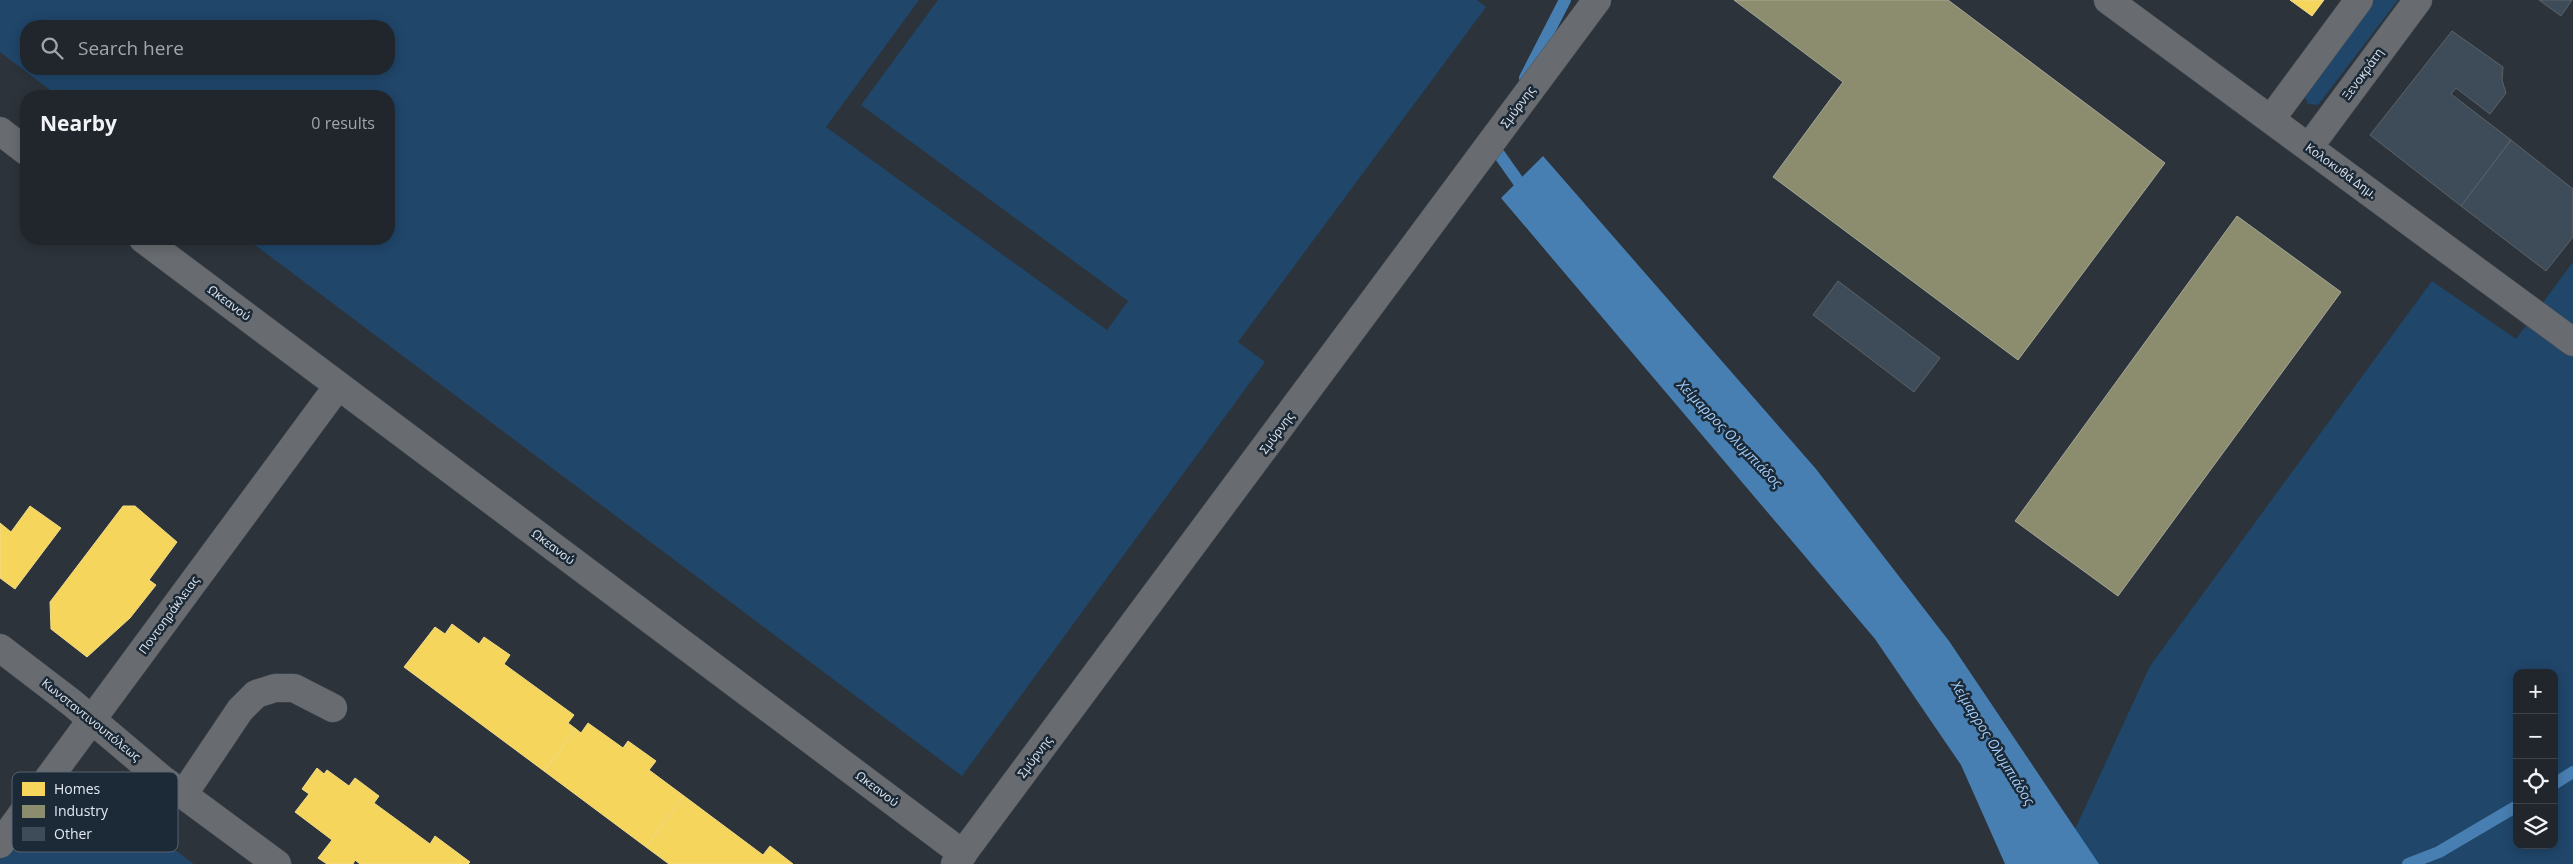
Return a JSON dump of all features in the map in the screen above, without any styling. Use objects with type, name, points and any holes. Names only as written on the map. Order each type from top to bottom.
[{"type":"street","name":"Σμύρνης","points":[[959,859],[1597,0]]},
{"type":"street","name":"Κολοκυθά Δημ.","points":[[2108,0],[2573,342]]},
{"type":"street","points":[[2271,119],[2359,0]]},
{"type":"street","name":"Ξενοκράτη","points":[[2309,147],[2418,0]]},
{"type":"street","points":[[0,131],[20,146]]},
{"type":"street","name":"Ωκεανού","points":[[151,245],[959,859]]},
{"type":"street","name":"Ποντοηράκλειας","points":[[53,772],[338,386]]},
{"type":"street","name":"Κωνσταντινουπόλεως","points":[[0,648],[155,772]]},
{"type":"street","points":[[183,795],[240,710],[256,694],[275,688],[294,688],[334,708]]},
{"type":"street","name":"Κωνσταντινουπόλεως","points":[[178,791],[277,864]]},
{"type":"street","name":"Ποντοηράκλειας","points":[[0,844],[12,828]]},
{"type":"shaded area","points":[[0,0],[919,0],[826,127],[1107,330],[1128,301],[861,105],[938,0],[1477,0],[1486,7],[1238,342],[1265,362],[962,776],[255,245],[395,245],[395,90],[50,90],[30,75],[395,75],[395,20],[20,20],[20,67],[0,52]]},
{"type":"shaded area","points":[[2373,0],[2398,0],[2318,105],[2308,104],[2303,93]]},
{"type":"shaded area","points":[[2573,262],[2573,864],[2059,864],[2150,666],[2432,281],[2516,339]]},
{"type":"shaded area","points":[[61,765],[70,772],[56,772]]},
{"type":"shaded area","points":[[12,831],[12,852],[178,852],[194,864],[0,864],[0,847]]},
{"type":"water","points":[[1543,156],[1816,469],[1949,641],[2099,864],[2005,864],[1961,765],[1875,639],[1501,198]]},
{"type":"building: Homes","points":[[2290,0],[2324,0],[2312,16]]},
{"type":"building: Homes","points":[[30,506],[61,528],[15,589],[0,578],[0,523],[11,532]]},
{"type":"building: Homes","points":[[123,506],[135,506],[177,542],[149,580],[156,585],[130,618],[87,657],[51,629],[50,602]]},
{"type":"building: Homes","points":[[452,624],[479,644],[484,637],[510,655],[504,664],[574,715],[568,723],[576,729],[544,771],[404,667],[435,627],[445,634]]},
{"type":"building: Homes","points":[[588,723],[623,748],[628,741],[656,761],[649,770],[684,796],[646,847],[544,771],[576,729],[581,733]]},
{"type":"building: Homes","points":[[317,768],[324,774],[327,770],[349,786],[355,778],[379,796],[374,803],[430,844],[435,836],[470,862],[468,864],[360,864],[355,860],[353,864],[327,864],[318,858],[332,840],[295,812],[309,794],[302,789]]},
{"type":"building: Homes","points":[[684,796],[763,855],[770,846],[793,864],[669,864],[646,847]]},
{"type":"building: Industry","points":[[1734,0],[1948,0],[2165,163],[2018,360],[1773,177],[1843,82]]},
{"type":"building: Industry","points":[[2237,216],[2341,292],[2118,596],[2015,521]]},
{"type":"building: Other","points":[[2539,0],[2572,0],[2561,16]]},
{"type":"building: Other","points":[[2452,31],[2503,67],[2502,80],[2506,93],[2490,114],[2456,88],[2451,94],[2511,140],[2461,206],[2370,135]]},
{"type":"building: Other","points":[[2511,140],[2573,189],[2573,237],[2546,271],[2461,206]]},
{"type":"building: Other","points":[[1838,281],[1940,358],[1914,392],[1813,315]]},
{"type":"waterway","name":"Χείμαρρος Ολυμπιάδος","points":[[1525,78],[1565,0]]},
{"type":"waterway","name":"Χείμαρρος Ολυμπιάδος","points":[[1494,141],[1494,147],[1528,195]]},
{"type":"waterway","points":[[2558,781],[2573,772]]},
{"type":"waterway","points":[[2408,864],[2439,852],[2513,808]]}]
